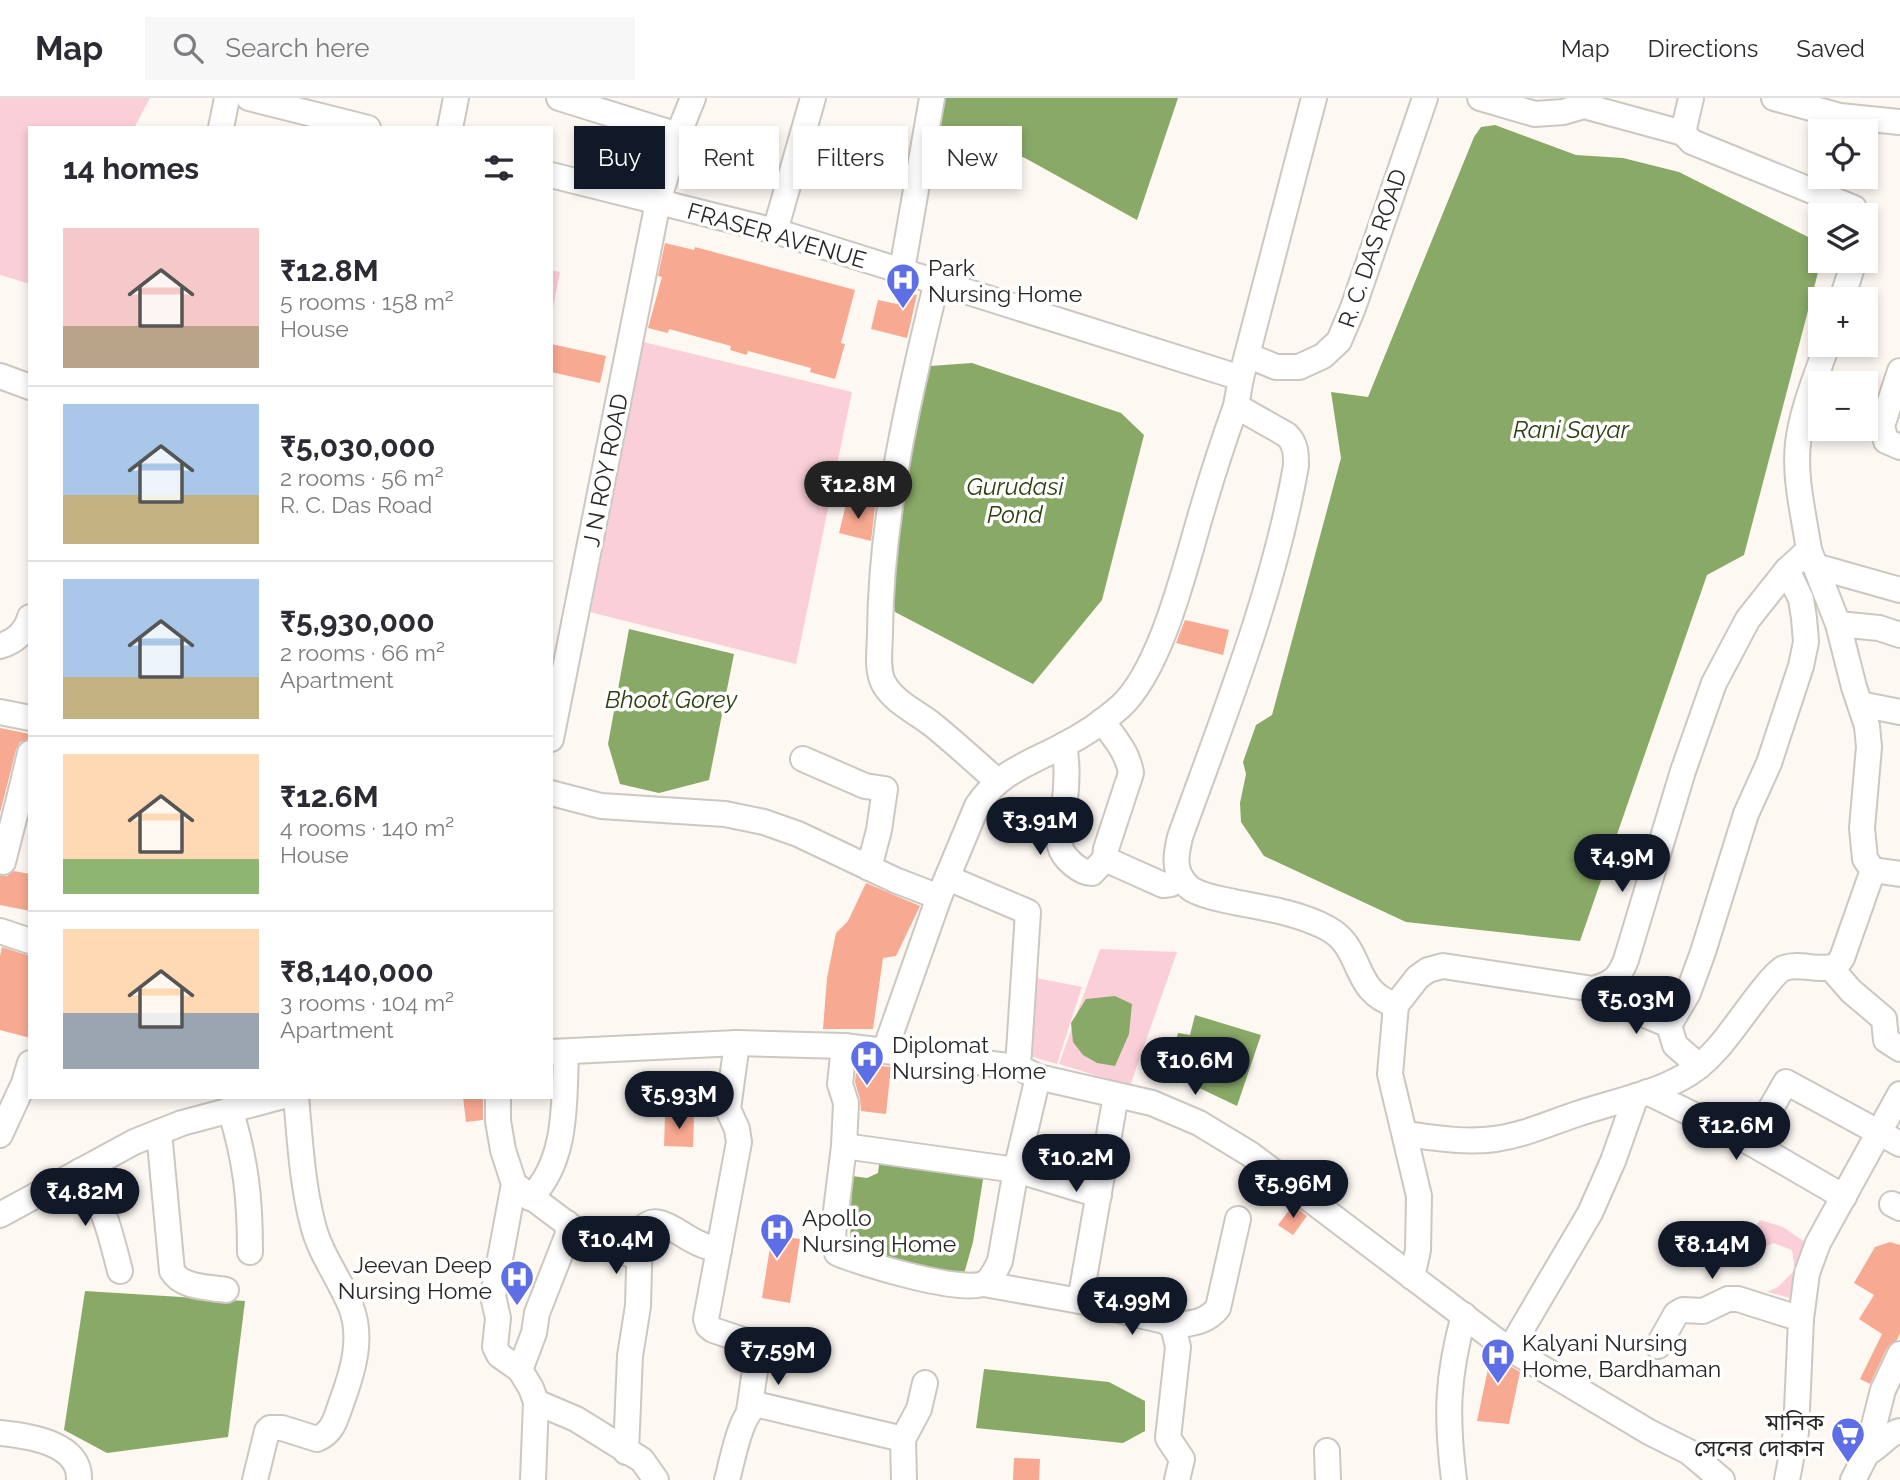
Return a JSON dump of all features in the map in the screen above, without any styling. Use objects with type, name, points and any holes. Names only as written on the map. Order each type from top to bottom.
[{"type":"street","points":[[221,126],[227,98]]},
{"type":"street","points":[[249,98],[360,126]]},
{"type":"street","points":[[450,126],[456,98]]},
{"type":"street","points":[[559,98],[678,135]]},
{"type":"street","name":"J N ROY ROAD","points":[[553,728],[658,202],[678,135],[693,98]]},
{"type":"street","points":[[775,231],[813,98]]},
{"type":"street","points":[[902,270],[932,98]]},
{"type":"street","points":[[885,1050],[943,888],[977,806],[997,781],[1102,721],[1131,696],[1144,677],[1162,638],[1236,406],[1314,98]]},
{"type":"street","name":"R. C. DAS ROAD","points":[[1244,366],[1299,367],[1323,356],[1339,341],[1353,308],[1425,98]]},
{"type":"street","points":[[1480,98],[1535,114],[1563,113],[1588,102],[1683,133],[1692,142],[1842,203]]},
{"type":"street","points":[[1683,133],[1691,98]]},
{"type":"street","points":[[1774,98],[1840,116],[1900,122]]},
{"type":"street","name":"FRASER AVENUE","points":[[553,176],[775,231],[937,281],[1244,366]]},
{"type":"street","points":[[937,281],[913,379],[885,541],[880,612],[880,667],[883,682],[891,694],[934,726],[997,781]]},
{"type":"street","points":[[1823,357],[1798,444],[1798,479],[1812,558],[1838,624],[1867,726],[1869,747],[1862,828],[1865,859],[1873,870],[1900,874]]},
{"type":"street","points":[[1900,371],[1882,426],[1886,440],[1900,447]]},
{"type":"street","points":[[0,376],[28,386]]},
{"type":"street","points":[[1236,406],[1287,435],[1292,440],[1296,453],[1296,466],[1276,555],[1247,653],[1180,837],[1176,861],[1180,877],[1191,890],[1300,917],[1328,928],[1342,939],[1370,992],[1396,1005]]},
{"type":"street","points":[[1412,1278],[1418,1250],[1419,1196],[1390,1074],[1396,1005],[1418,976],[1443,966],[1593,989],[1608,985],[1619,976],[1683,771],[1714,683],[1748,619],[1787,570],[1812,558],[1900,590]]},
{"type":"street","points":[[1699,1066],[1675,1045],[1669,1025],[1688,993],[1746,814],[1769,763],[1801,666],[1806,642],[1804,618],[1801,599],[1787,570]]},
{"type":"street","points":[[0,646],[17,638],[28,623]]},
{"type":"street","points":[[1838,624],[1880,628],[1900,635]]},
{"type":"street","points":[[1860,705],[1900,712]]},
{"type":"street","points":[[0,712],[28,718]]},
{"type":"street","points":[[1064,745],[1067,774],[1060,833],[1062,852],[1088,874],[1105,859],[1105,849],[1131,773],[1123,751],[1102,721]]},
{"type":"street","points":[[803,759],[865,786],[885,789],[879,830],[869,868]]},
{"type":"street","points":[[0,861],[3,862],[25,792],[28,769]]},
{"type":"street","points":[[553,794],[601,806],[725,814],[764,822],[798,834],[869,868],[1028,912],[1028,1072],[1016,1170],[1000,1261],[994,1274],[984,1284]]},
{"type":"street","points":[[1105,859],[1163,885],[1171,884],[1180,877]]},
{"type":"street","points":[[1405,1135],[1453,1140],[1495,1139],[1531,1131],[1683,1077],[1716,1050],[1745,1016],[1774,975],[1784,968],[1831,968],[1837,965],[1842,958],[1873,870]]},
{"type":"street","points":[[0,931],[28,940]]},
{"type":"street","points":[[1831,968],[1851,991],[1884,1019],[1886,1040],[1900,1049]]},
{"type":"street","points":[[1608,985],[1617,1003],[1669,1025]]},
{"type":"street","points":[[727,1480],[738,1438],[749,1411],[757,1357],[755,1344],[713,1331],[706,1319],[739,1142],[737,1129],[728,1109],[737,1043]]},
{"type":"street","points":[[522,1191],[541,1187],[558,1146],[564,1118],[559,1052],[737,1043],[844,1046],[1028,1072],[1152,1103],[1199,1123],[1250,1153],[1412,1278],[1510,1349],[1649,1432],[1689,1452],[1722,1480]]},
{"type":"street","points":[[844,1046],[840,1084],[846,1103],[844,1146],[833,1235],[837,1253],[888,1271],[957,1285],[984,1284],[1080,1301],[1164,1321],[1173,1326],[1199,1322],[1211,1317],[1218,1308],[1238,1219]]},
{"type":"street","points":[[0,1135],[28,1070]]},
{"type":"street","points":[[1751,1143],[1786,1082],[1877,1134],[1900,1144]]},
{"type":"street","points":[[1080,1301],[1116,1094]]},
{"type":"street","points":[[1641,1094],[1751,1143],[1844,1197]]},
{"type":"street","points":[[1510,1349],[1590,1213],[1641,1094]]},
{"type":"street","points":[[1787,1480],[1796,1432],[1801,1319],[1807,1273],[1818,1244],[1900,1094]]},
{"type":"street","points":[[0,1214],[134,1142],[224,1106],[268,1099]]},
{"type":"street","points":[[255,1480],[270,1427],[282,1427],[317,1439],[328,1435],[349,1382],[356,1353],[356,1330],[351,1308],[314,1229],[308,1205],[296,1099]]},
{"type":"street","points":[[498,1099],[498,1121],[503,1150],[522,1191],[582,1235],[639,1258]]},
{"type":"street","points":[[224,1106],[239,1136],[247,1180],[250,1201],[250,1252]]},
{"type":"street","points":[[159,1132],[172,1271],[177,1279],[187,1284],[226,1290]]},
{"type":"street","points":[[844,1146],[1016,1170],[1098,1195]]},
{"type":"street","points":[[79,1171],[96,1193],[103,1210],[120,1271]]},
{"type":"street","points":[[522,1191],[493,1302],[498,1318],[495,1347],[499,1355],[520,1370],[536,1402],[534,1480]]},
{"type":"street","points":[[520,1370],[534,1333],[537,1313],[568,1234],[567,1223]]},
{"type":"street","points":[[626,1452],[630,1356],[638,1306],[640,1233],[644,1226],[663,1223],[703,1246],[719,1250]]},
{"type":"street","points":[[1658,1346],[1676,1314],[1683,1310],[1711,1309],[1728,1299],[1738,1299],[1801,1319]]},
{"type":"street","points":[[1454,1480],[1448,1417],[1449,1382],[1464,1315]]},
{"type":"street","points":[[1173,1326],[1178,1347],[1168,1438],[1182,1459],[1177,1480]]},
{"type":"street","points":[[1853,1480],[1867,1453],[1883,1390],[1900,1354]]},
{"type":"street","points":[[904,1480],[903,1439],[919,1409],[925,1383]]},
{"type":"street","points":[[536,1402],[576,1419],[642,1460],[656,1480]]},
{"type":"street","points":[[749,1411],[753,1406],[759,1405],[903,1439]]},
{"type":"street","points":[[1867,1453],[1879,1448],[1892,1433],[1900,1431]]},
{"type":"street","points":[[0,1433],[35,1439],[69,1453],[77,1461],[79,1480]]},
{"type":"street","points":[[1327,1451],[1328,1480]]},
{"type":"shaded area","points":[[0,98],[150,98],[135,126],[28,126],[28,283],[0,275]]},
{"type":"shaded area","points":[[553,270],[560,272],[553,309]]},
{"type":"shaded area","points":[[639,341],[852,392],[796,664],[586,611]]},
{"type":"shaded area","points":[[1100,949],[1177,952],[1130,1086],[1059,1064]]},
{"type":"shaded area","points":[[1031,977],[1082,987],[1057,1064],[1026,1055]]},
{"type":"shaded area","points":[[1760,1220],[1783,1227],[1805,1242],[1808,1240],[1798,1300],[1767,1292],[1778,1287],[1795,1270],[1792,1250],[1773,1243],[1758,1251],[1754,1257],[1744,1245]]},
{"type":"water","points":[[940,98],[1178,98],[1137,220],[1022,157],[1022,126],[930,125]]},
{"type":"water","name":"Rani Sayar","points":[[1495,125],[1576,155],[1623,158],[1679,172],[1808,237],[1808,273],[1818,273],[1814,287],[1808,287],[1808,311],[1744,555],[1707,575],[1580,941],[1406,922],[1264,856],[1241,822],[1240,803],[1246,774],[1243,762],[1256,725],[1272,715],[1341,458],[1331,392],[1368,397],[1474,137],[1481,127]]},
{"type":"water","name":"Gurudasi Pond","points":[[972,363],[1121,413],[1144,435],[1102,600],[1033,684],[895,612],[887,575],[930,366]]},
{"type":"water","name":"Bhoot Gorey","points":[[629,629],[734,654],[709,780],[659,793],[620,784],[608,744]]},
{"type":"water","points":[[1115,996],[1132,1004],[1129,1034],[1115,1066],[1097,1063],[1083,1055],[1073,1042],[1071,1023],[1086,999]]},
{"type":"water","points":[[1195,1015],[1261,1035],[1237,1106],[1168,1073],[1178,1033],[1190,1035]]},
{"type":"water","points":[[880,1157],[984,1173],[973,1242],[964,1274],[928,1272],[850,1248],[852,1176],[867,1178],[878,1173]]},
{"type":"water","points":[[85,1291],[245,1301],[228,1437],[107,1453],[64,1430]]},
{"type":"water","points":[[984,1369],[1109,1382],[1145,1401],[1145,1431],[1123,1443],[976,1428]]},
{"type":"building","points":[[665,243],[694,250],[695,247],[855,290],[835,379],[810,372],[811,368],[748,351],[747,355],[730,350],[731,346],[669,329],[668,333],[648,328],[662,277],[658,276]]},
{"type":"building","points":[[900,290],[917,295],[907,338],[871,329],[878,300],[897,304]]},
{"type":"building","points":[[553,344],[606,356],[600,383],[553,372]]},
{"type":"building","points":[[847,500],[875,507],[871,541],[839,533]]},
{"type":"building","points":[[1185,620],[1229,630],[1223,655],[1176,643]]},
{"type":"building","points":[[0,728],[28,734],[28,740],[20,742],[16,750],[0,813]]},
{"type":"building","points":[[14,871],[28,874],[28,911],[0,905],[0,876],[7,876]]},
{"type":"building","points":[[866,883],[920,906],[896,956],[883,958],[873,1029],[823,1029],[827,978],[836,933],[848,921]]},
{"type":"building","points":[[2,947],[28,955],[28,1037],[0,1030]]},
{"type":"building","points":[[857,1063],[891,1067],[886,1114],[861,1111],[855,1082]]},
{"type":"building","points":[[463,1099],[483,1099],[483,1120],[466,1122]]},
{"type":"building","points":[[665,1115],[694,1115],[693,1147],[664,1146]]},
{"type":"building","points":[[1293,1205],[1307,1216],[1293,1235],[1278,1225]]},
{"type":"building","points":[[786,1237],[800,1239],[790,1303],[762,1298],[770,1247],[783,1249]]},
{"type":"building","points":[[1890,1242],[1900,1245],[1900,1333],[1897,1340],[1887,1348],[1870,1384],[1860,1379],[1882,1334],[1859,1319],[1874,1295],[1854,1283],[1875,1247]]},
{"type":"building","points":[[1491,1355],[1520,1372],[1509,1424],[1477,1421]]},
{"type":"building","points":[[1014,1458],[1040,1459],[1039,1480],[1013,1480]]},
{"type":"place","name":"Park Nursing Home","points":[[903,310]]},
{"type":"place","name":"Diplomat Nursing Home","points":[[867,1087]]},
{"type":"place","name":"Apollo Nursing Home","points":[[777,1260]]},
{"type":"place","name":"Jeevan Deep Nursing Home","points":[[517,1307]]},
{"type":"place","name":"Kalyani Nursing Home, Bardhaman","points":[[1498,1385]]},
{"type":"place","name":"মানিক সেনের দোকান","points":[[1848,1464]]}]
